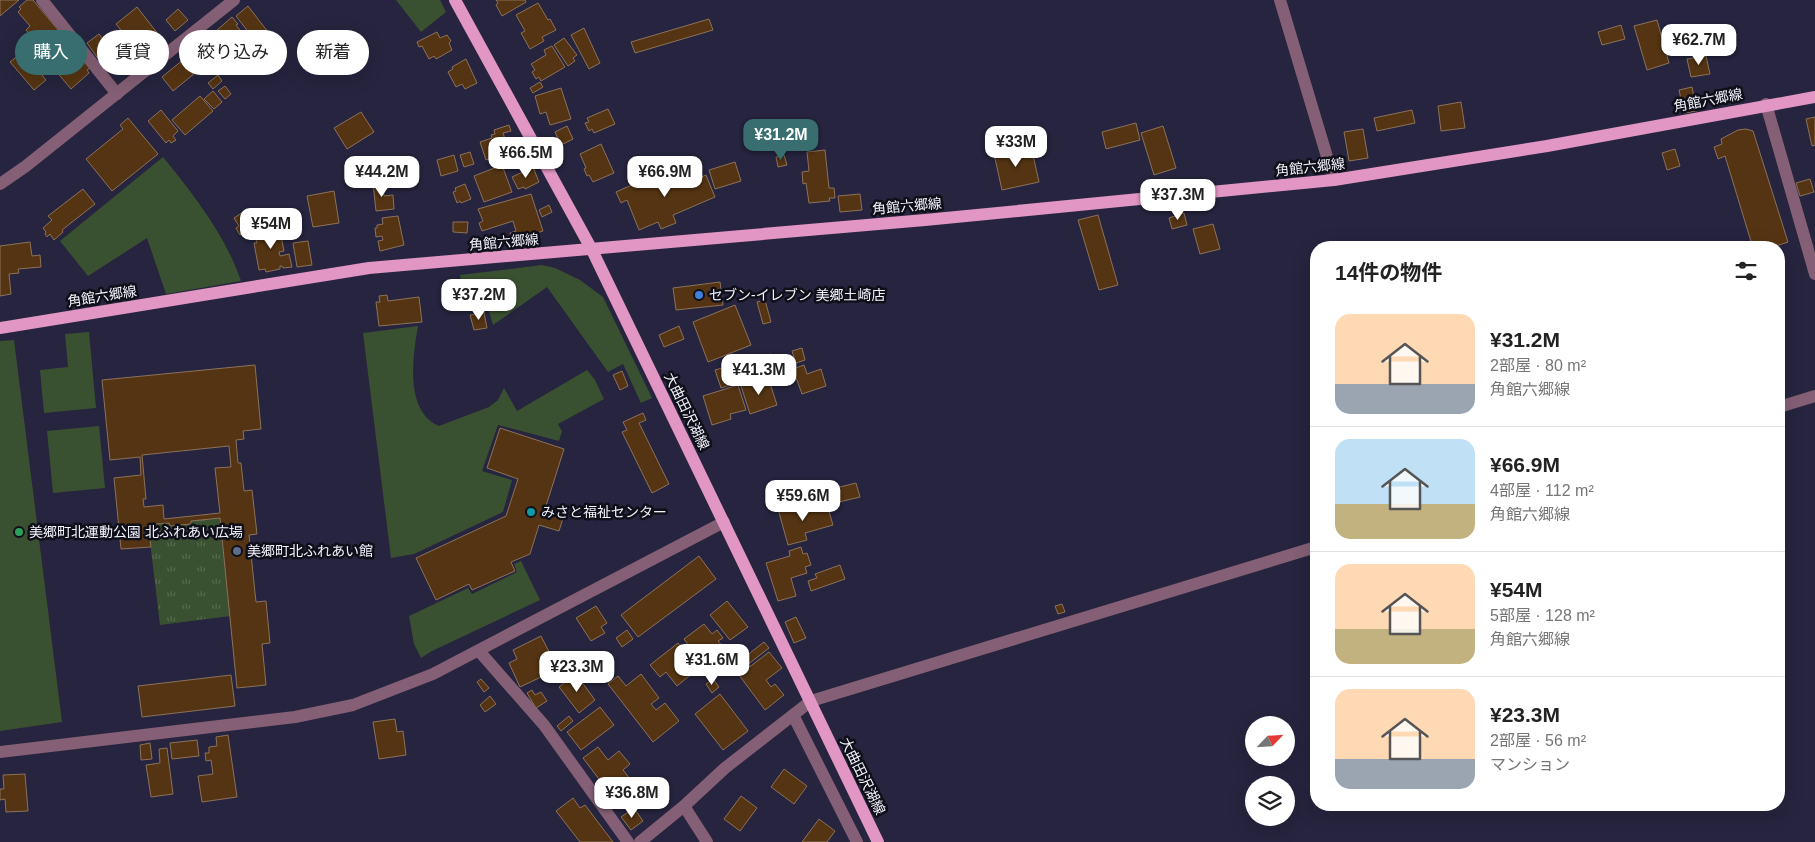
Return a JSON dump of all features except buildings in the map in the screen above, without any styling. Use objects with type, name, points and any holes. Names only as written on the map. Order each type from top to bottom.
[{"type":"main road","name":"大曲田沢湖線","points":[[455,0],[592,250],[878,842]]},
{"type":"main road","name":"角館六郷線","points":[[0,328],[369,268],[934,219],[1334,180],[1547,146],[1766,104],[1815,97]]},
{"type":"street","points":[[42,0],[117,94]]},
{"type":"street","points":[[0,184],[26,166],[234,0]]},
{"type":"street","points":[[1280,0],[1334,180]]},
{"type":"street","points":[[1766,104],[1815,274]]},
{"type":"street","points":[[1785,405],[1815,396]]},
{"type":"street","points":[[0,752],[295,717],[353,705],[433,674],[724,522]]},
{"type":"street","points":[[640,842],[684,806],[725,768],[810,701],[1310,549]]},
{"type":"street","points":[[478,650],[544,725],[628,842]]},
{"type":"street","points":[[793,715],[857,842]]},
{"type":"street","points":[[684,806],[707,842]]},
{"type":"green space","points":[[396,0],[440,0],[446,12],[421,32]]},
{"type":"green space","points":[[163,157],[207,215],[226,247],[241,281],[166,294],[147,238],[88,276],[60,241]]},
{"type":"green space","points":[[542,265],[555,268],[580,280],[603,297],[652,398],[641,403],[623,364],[608,372],[547,287],[493,325],[488,308],[466,311],[460,275]]},
{"type":"green space","points":[[418,326],[414,352],[413,381],[420,408],[428,419],[439,426],[489,407],[498,400],[504,388],[517,411],[587,370],[595,380],[604,399],[558,424],[562,431],[559,441],[498,425],[482,471],[512,480],[503,512],[414,554],[391,558],[363,333]]},
{"type":"green space","points":[[89,332],[96,408],[44,413],[40,370],[68,367],[65,334]]},
{"type":"green space","name":"美郷町北運動公園 北ふれあい広場","points":[[14,340],[62,722],[0,731],[0,341]]},
{"type":"green space","points":[[99,426],[105,488],[53,493],[47,431]]},
{"type":"green space","points":[[220,518],[230,616],[160,625],[149,533],[156,524],[169,523],[170,526],[191,524],[191,521]]},
{"type":"green space","points":[[521,561],[540,600],[421,658],[414,644],[409,616],[468,588],[472,594],[517,572],[514,564]]},
{"type":"place","name":"セブン-イレブン 美郷土崎店","points":[[699,295]]},
{"type":"place","name":"みさと福祉センター","points":[[531,512]]},
{"type":"place","name":"美郷町北運動公園 北ふれあい広場","points":[[19,532]]},
{"type":"place","name":"美郷町北ふれあい館","points":[[237,551]]}]
